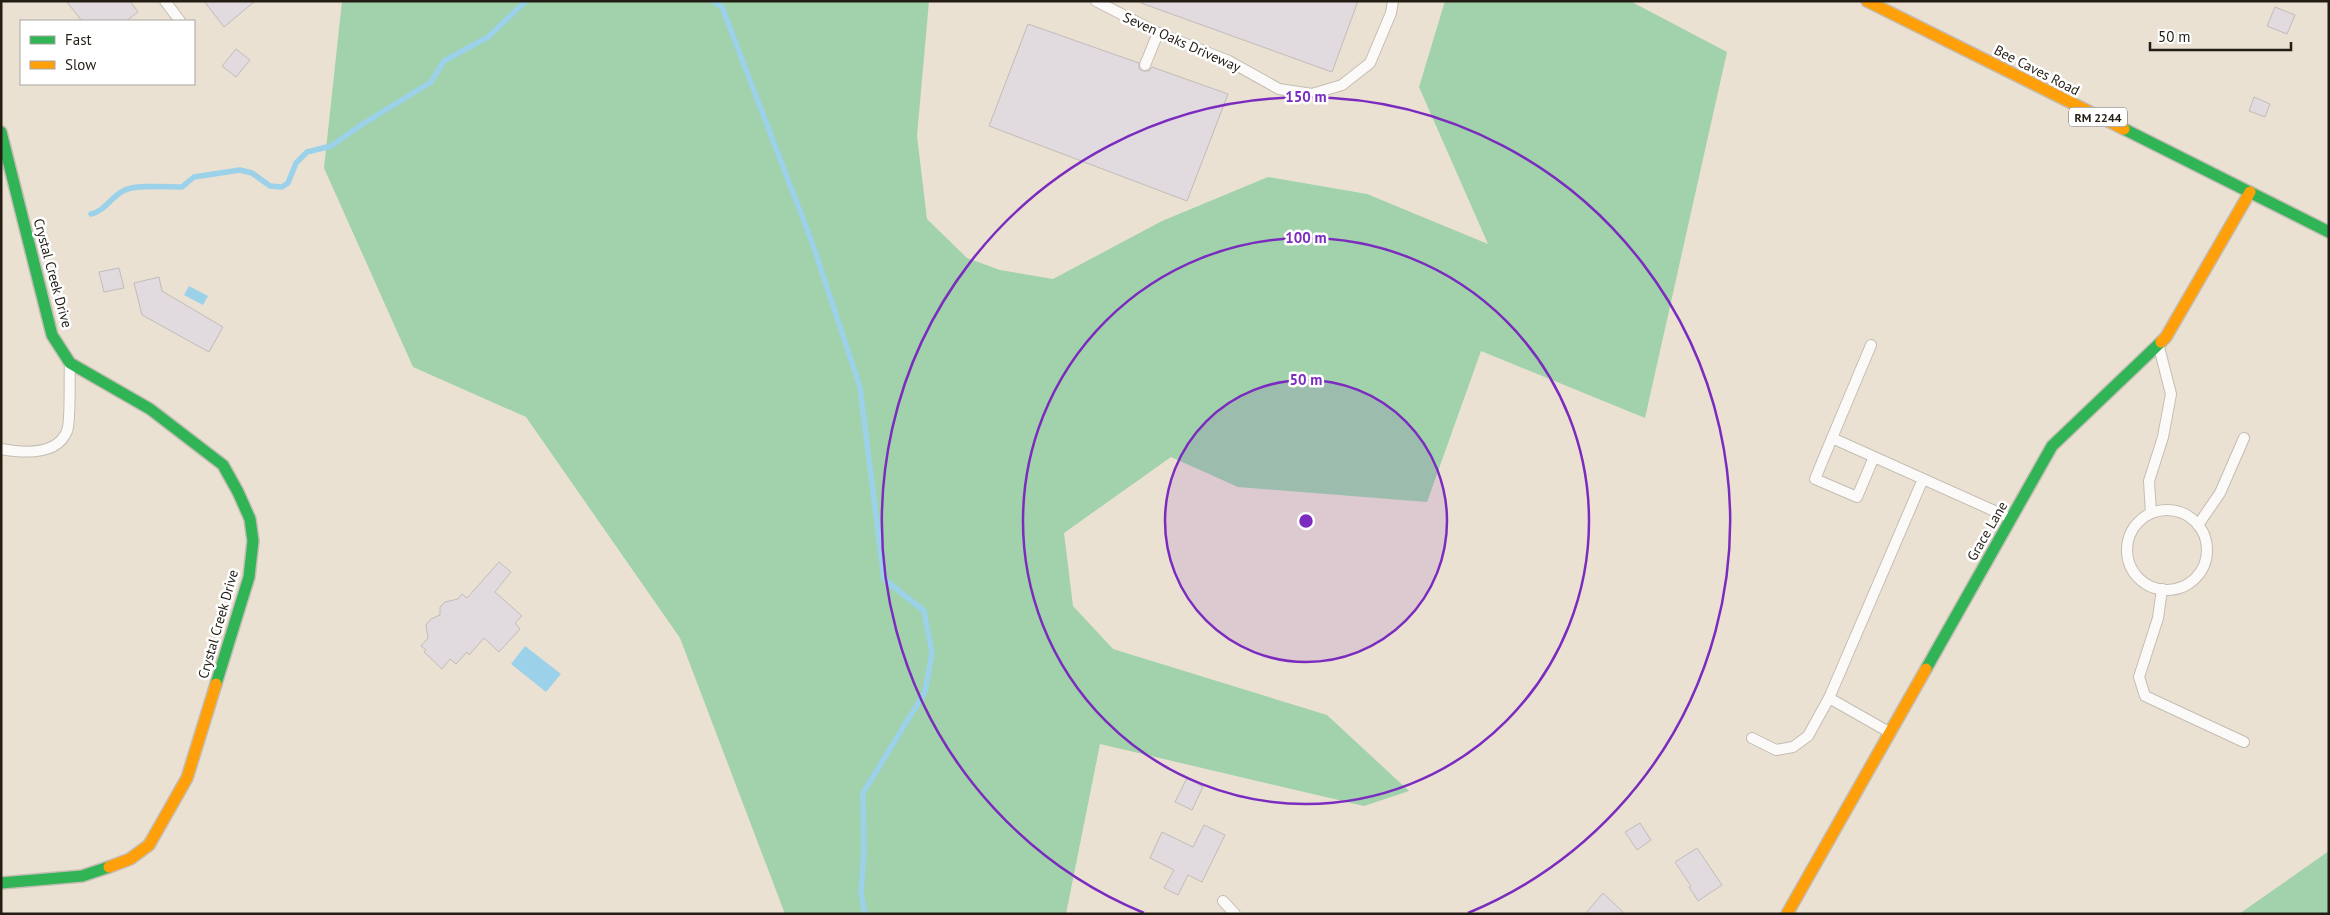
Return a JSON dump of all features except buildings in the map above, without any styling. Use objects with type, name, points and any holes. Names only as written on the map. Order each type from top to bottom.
[{"type":"street","name":"Bee Caves Road","points":[[1867,1],[2329,232]]},
{"type":"street","name":"Crystal Creek Drive","points":[[1,132],[52,335],[70,364],[150,409],[223,465],[250,519],[253,541],[249,577],[187,778],[150,846],[130,859],[82,876],[1,883]]},
{"type":"street","name":"Grace Lane","points":[[1787,914],[2052,446],[2166,336],[2250,192]]},
{"type":"lane","points":[[165,1],[179,20]]},
{"type":"lane","name":"Seven Oaks Driveway","points":[[1096,1],[1158,33],[1229,61],[1279,90],[1312,94],[1342,85],[1370,63],[1392,13],[1393,1]]},
{"type":"lane","points":[[1144,65],[1158,33]]},
{"type":"lane","points":[[2151,513],[2149,481],[2163,437],[2171,394],[2158,344]]},
{"type":"lane","points":[[1871,345],[1814,479],[1857,497],[1874,457]]},
{"type":"lane","points":[[1,448],[13,451],[40,451],[58,444],[68,430],[70,364]]},
{"type":"lane","points":[[1832,438],[2011,518]]},
{"type":"lane","points":[[2198,525],[2220,493],[2244,438]]},
{"type":"lane","points":[[1752,738],[1776,750],[1793,747],[1808,736],[1829,698],[1923,479]]},
{"type":"lane","points":[[2164,510],[2177,511],[2189,517],[2198,525],[2204,537],[2207,550],[2198,574],[2189,583],[2176,588],[2162,589],[2150,586],[2139,579],[2131,568],[2127,556],[2127,542],[2132,530],[2140,520],[2151,513],[2164,510]]},
{"type":"lane","points":[[2162,589],[2158,618],[2139,677],[2145,696],[2244,742]]},
{"type":"lane","points":[[1829,698],[1890,732]]},
{"type":"lane","points":[[1223,901],[1235,914]]},
{"type":"green space","points":[[342,1],[929,1],[917,136],[927,219],[967,258],[1000,270],[1053,279],[1162,221],[1268,177],[1367,194],[1488,244],[1419,87],[1445,1],[1630,1],[1727,52],[1645,418],[1481,351],[1427,502],[1238,487],[1171,457],[1064,533],[1073,606],[1113,649],[1327,715],[1409,791],[1364,806],[1100,744],[1066,914],[785,914],[680,638],[526,417],[413,367],[324,168]]},
{"type":"green space","points":[[2329,851],[2329,914],[2239,914]]},
{"type":"water","points":[[189,286],[208,296],[203,305],[184,295]]},
{"type":"water","points":[[525,646],[561,674],[546,692],[511,664]]},
{"type":"waterway","points":[[91,214],[100,210],[128,189],[160,186],[182,187],[194,177],[240,170],[252,173],[270,186],[282,187],[288,183],[296,163],[307,152],[331,146],[361,125],[431,82],[444,61],[488,37],[526,1]]},
{"type":"waterway","points":[[713,1],[722,7],[813,245],[860,387],[884,579],[924,611],[932,653],[925,692],[863,793],[864,851],[861,893],[865,914]]},
{"type":"traffic: fast","points":[[2124,129],[2329,232]]},
{"type":"traffic: fast","points":[[1,132],[52,335],[70,363],[150,409],[223,465],[250,519],[253,541],[249,577],[216,684]]},
{"type":"traffic: fast","points":[[1926,669],[2052,446],[2161,342]]},
{"type":"traffic: fast","points":[[1,883],[82,876],[109,867]]},
{"type":"traffic: slow","points":[[1867,1],[2124,129]]},
{"type":"traffic: slow","points":[[2161,342],[2166,337],[2250,192]]},
{"type":"traffic: slow","points":[[1787,914],[1926,669]]},
{"type":"traffic: slow","points":[[109,867],[130,859],[149,845],[187,778],[216,684]]}]
